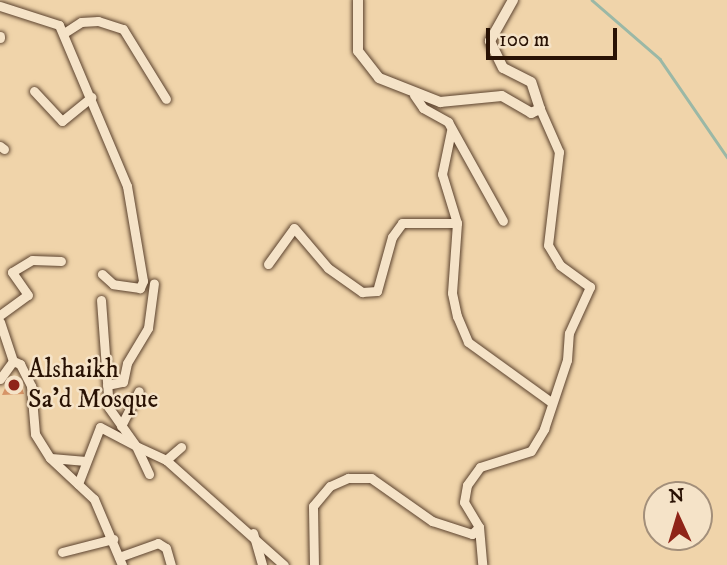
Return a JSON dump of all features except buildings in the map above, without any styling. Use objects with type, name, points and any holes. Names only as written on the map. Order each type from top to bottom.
[{"type":"street","points":[[358,0],[358,51],[379,78],[414,95],[440,102],[502,96],[531,113],[540,109]]},
{"type":"street","points":[[482,565],[479,527],[464,502],[467,485],[481,467],[531,451],[567,360],[569,333],[590,287],[559,265],[548,245],[559,152],[531,82],[503,68],[490,41],[513,0]]},
{"type":"street","points":[[0,6],[59,26],[64,33],[127,186],[143,281],[140,288],[113,284],[102,274]]},
{"type":"street","points":[[64,33],[81,22],[98,21],[123,29],[166,99]]},
{"type":"street","points":[[34,91],[62,121],[92,97]]},
{"type":"street","points":[[414,95],[451,131],[503,221]]},
{"type":"street","points":[[451,131],[442,174],[457,223],[452,293],[468,342],[551,402]]},
{"type":"street","points":[[268,264],[294,228],[328,268],[362,292],[377,291],[392,237],[402,223],[457,223]]},
{"type":"street","points":[[0,315],[28,295],[12,272],[32,260],[61,261]]},
{"type":"street","points":[[107,385],[123,382],[127,363],[148,328],[154,283]]},
{"type":"street","points":[[101,300],[109,408],[136,446],[149,474]]},
{"type":"street","points":[[0,322],[13,361],[20,365],[31,386],[35,434],[50,458],[94,499],[120,561],[158,543],[166,548],[171,565]]},
{"type":"street","points":[[0,379],[13,361]]},
{"type":"street","points":[[121,426],[139,391]]},
{"type":"street","points":[[78,484],[83,461],[100,428],[166,460],[226,519],[252,531],[284,565]]},
{"type":"street","points":[[166,460],[181,447]]},
{"type":"street","points":[[50,458],[83,461]]},
{"type":"street","points":[[315,565],[313,506],[330,486],[348,478],[371,478],[432,521],[461,534],[479,527]]},
{"type":"street","points":[[252,531],[262,565]]},
{"type":"street","points":[[62,552],[113,539]]},
{"type":"waterway","points":[[592,0],[660,59],[727,157]]},
{"type":"place","name":"Alshaikh Sa'd Mosque","points":[[14,385]]}]
